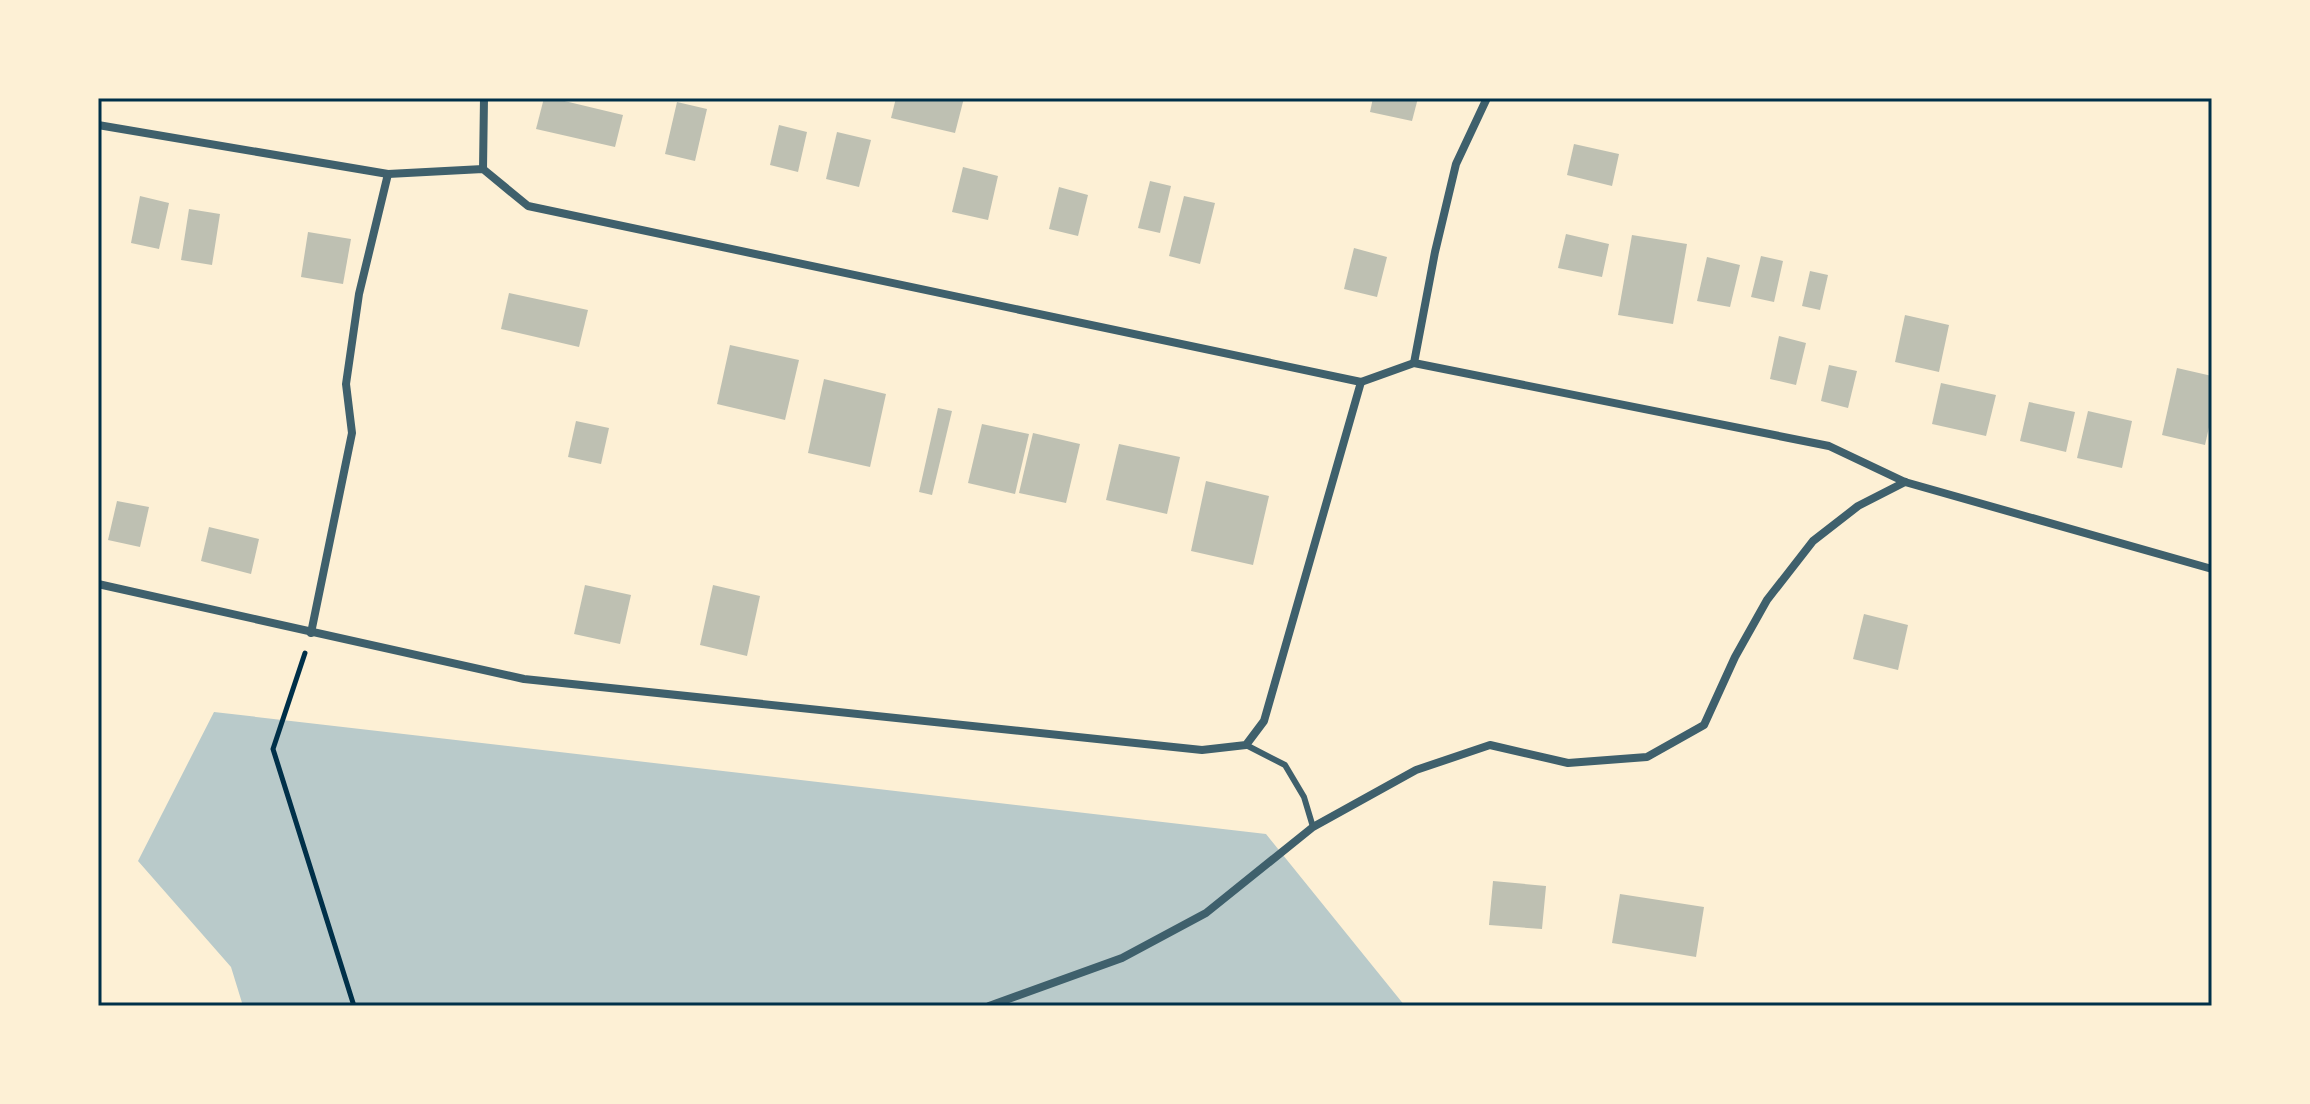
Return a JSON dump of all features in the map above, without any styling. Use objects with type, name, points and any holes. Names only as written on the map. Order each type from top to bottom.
[{"type":"street","points":[[483,169],[484,98]]},
{"type":"street","points":[[1414,363],[1456,164],[1487,98]]},
{"type":"street","points":[[98,125],[388,174],[483,169],[528,206],[1361,382],[1414,363],[1829,446],[1905,482],[2212,569]]},
{"type":"street","points":[[311,633],[352,433],[346,384],[359,294],[388,174]]},
{"type":"street","points":[[98,584],[524,679],[1202,750],[1246,745],[1264,721],[1361,382]]},
{"type":"street","points":[[989,1006],[1122,958],[1206,913],[1313,827],[1416,770],[1490,745],[1568,763],[1647,757],[1704,725],[1735,657],[1767,600],[1813,541],[1858,506],[1905,482]]},
{"type":"lane","points":[[1246,745],[1285,765],[1304,797],[1313,827]]},
{"type":"path","points":[[311,633],[273,749],[354,1006]]},
{"type":"shaded area","points":[[214,712],[1266,834],[1405,1006],[243,1006],[231,967],[138,861]]},
{"type":"building","points":[[544,98],[623,115],[615,147],[536,129]]},
{"type":"building","points":[[896,98],[964,98],[955,133],[891,118]]},
{"type":"building","points":[[1373,98],[1418,98],[1412,121],[1370,112]]},
{"type":"building","points":[[677,102],[707,109],[695,161],[665,154]]},
{"type":"building","points":[[779,125],[807,132],[798,172],[770,165]]},
{"type":"building","points":[[837,132],[871,140],[859,187],[826,179]]},
{"type":"building","points":[[1574,144],[1619,154],[1612,186],[1567,175]]},
{"type":"building","points":[[963,167],[998,176],[988,220],[952,212]]},
{"type":"building","points":[[1150,181],[1171,186],[1160,233],[1138,228]]},
{"type":"building","points":[[1059,187],[1088,195],[1078,236],[1049,229]]},
{"type":"building","points":[[140,196],[169,203],[159,249],[131,243]]},
{"type":"building","points":[[1184,196],[1215,203],[1200,264],[1169,256]]},
{"type":"building","points":[[189,209],[220,214],[212,265],[181,260]]},
{"type":"building","points":[[308,232],[351,239],[343,284],[301,277]]},
{"type":"building","points":[[1566,234],[1609,244],[1602,277],[1558,268]]},
{"type":"building","points":[[1632,235],[1687,244],[1673,324],[1618,315]]},
{"type":"building","points":[[1354,248],[1387,257],[1377,297],[1344,289]]},
{"type":"building","points":[[1761,256],[1783,261],[1774,302],[1751,297]]},
{"type":"building","points":[[1707,257],[1740,265],[1730,307],[1697,301]]},
{"type":"building","points":[[1810,271],[1828,275],[1820,310],[1802,306]]},
{"type":"building","points":[[509,293],[588,310],[579,347],[501,329]]},
{"type":"building","points":[[1905,315],[1949,325],[1939,372],[1895,362]]},
{"type":"building","points":[[1779,336],[1806,343],[1796,385],[1770,379]]},
{"type":"building","points":[[730,345],[799,360],[785,420],[717,404]]},
{"type":"building","points":[[1829,365],[1857,371],[1848,408],[1821,401]]},
{"type":"building","points":[[2177,368],[2212,376],[2212,414],[2205,445],[2162,435]]},
{"type":"building","points":[[824,379],[886,394],[870,467],[808,453]]},
{"type":"building","points":[[1941,383],[1996,395],[1986,436],[1932,424]]},
{"type":"building","points":[[2029,402],[2075,412],[2066,452],[2020,441]]},
{"type":"building","points":[[938,408],[952,411],[932,495],[919,492]]},
{"type":"building","points":[[2088,411],[2132,421],[2122,468],[2077,458]]},
{"type":"building","points":[[576,421],[609,428],[601,464],[568,457]]},
{"type":"building","points":[[982,424],[1029,434],[1015,494],[968,483]]},
{"type":"building","points":[[1033,433],[1080,444],[1066,503],[1019,493]]},
{"type":"building","points":[[1119,444],[1180,457],[1167,514],[1106,500]]},
{"type":"building","points":[[1206,481],[1269,496],[1253,565],[1191,551]]},
{"type":"building","points":[[117,501],[149,507],[140,547],[108,540]]},
{"type":"building","points":[[209,527],[259,539],[251,574],[201,561]]},
{"type":"building","points":[[585,585],[631,595],[620,644],[574,634]]},
{"type":"building","points":[[713,585],[760,596],[747,656],[700,645]]},
{"type":"building","points":[[1864,614],[1908,625],[1898,670],[1853,659]]},
{"type":"building","points":[[1493,881],[1546,886],[1542,929],[1489,925]]},
{"type":"building","points":[[1620,894],[1704,907],[1696,957],[1612,943]]}]
